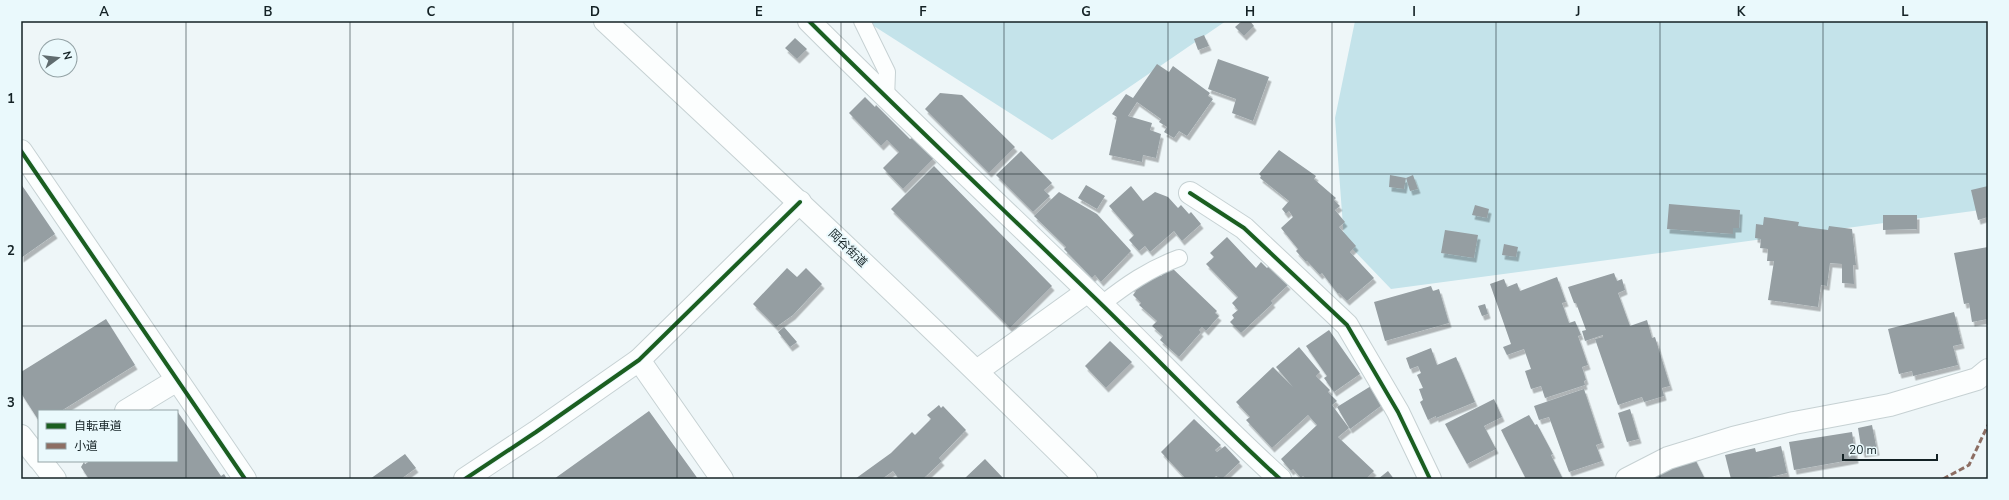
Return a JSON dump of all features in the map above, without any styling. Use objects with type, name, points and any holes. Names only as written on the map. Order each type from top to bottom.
[{"type":"street","name":"岡谷街道","points":[[605,21],[800,202],[977,371],[1086,479]]},
{"type":"street","points":[[809,21],[886,99],[1095,298],[1231,434],[1280,479]]},
{"type":"street","points":[[21,152],[245,479]]},
{"type":"street","points":[[1190,193],[1244,228],[1348,325],[1398,412],[1430,479]]},
{"type":"street","points":[[465,479],[536,432],[639,360],[800,202]]},
{"type":"street","points":[[977,371],[1095,298]]},
{"type":"street","points":[[639,360],[722,479]]},
{"type":"street","points":[[1627,479],[1668,458],[1726,440],[1794,423],[1890,405],[1977,379],[1988,370]]},
{"type":"street","points":[[128,410],[177,380]]},
{"type":"street","points":[[21,436],[38,457]]},
{"type":"lane","points":[[862,21],[888,72],[886,99]]},
{"type":"lane","points":[[1095,298],[1130,282],[1157,266],[1179,258]]},
{"type":"shaded area","points":[[866,21],[1226,21],[1052,140]]},
{"type":"shaded area","points":[[1355,21],[1988,21],[1988,209],[1391,289],[1344,240],[1335,118]]},
{"type":"building","points":[[1242,21],[1250,21],[1254,26],[1244,36],[1235,27]]},
{"type":"building","points":[[1204,35],[1209,46],[1198,50],[1194,39]]},
{"type":"building","points":[[795,38],[807,49],[797,59],[785,48]]},
{"type":"building","points":[[1218,59],[1269,77],[1253,121],[1232,113],[1236,99],[1208,89]]},
{"type":"building","points":[[1157,64],[1169,72],[1173,66],[1210,93],[1208,96],[1213,99],[1187,136],[1179,131],[1174,138],[1164,132],[1167,127],[1159,122],[1161,119],[1137,102],[1128,116],[1152,123],[1150,130],[1161,134],[1156,158],[1143,155],[1142,162],[1109,155],[1117,117],[1112,114],[1126,94],[1133,98]]},
{"type":"building","points":[[940,93],[962,95],[1015,147],[989,173],[925,109]]},
{"type":"building","points":[[865,97],[875,107],[876,105],[910,139],[912,138],[934,158],[903,189],[883,168],[899,152],[887,140],[881,146],[849,113]]},
{"type":"building","points":[[1279,150],[1316,176],[1314,179],[1336,198],[1334,200],[1340,206],[1335,210],[1345,222],[1339,227],[1356,246],[1350,252],[1374,278],[1347,301],[1339,293],[1338,294],[1322,273],[1320,275],[1296,251],[1298,249],[1281,228],[1293,217],[1289,211],[1286,214],[1282,209],[1289,201],[1260,178],[1261,176],[1259,174]]},
{"type":"building","points":[[1021,151],[1052,183],[1044,190],[1050,196],[1033,212],[996,175]]},
{"type":"building","points":[[934,166],[1052,286],[1010,328],[891,209]]},
{"type":"building","points":[[1390,175],[1406,178],[1404,189],[1389,187]]},
{"type":"building","points":[[1413,175],[1418,189],[1410,191],[1406,178]]},
{"type":"building","points":[[21,184],[55,234],[21,258]]},
{"type":"building","points":[[1086,185],[1105,196],[1097,209],[1078,198]]},
{"type":"building","points":[[1131,186],[1143,201],[1155,192],[1168,197],[1178,208],[1181,205],[1189,214],[1191,212],[1201,224],[1182,241],[1174,231],[1150,252],[1145,246],[1139,251],[1129,240],[1134,235],[1109,206]]},
{"type":"building","points":[[1988,186],[1988,217],[1978,220],[1971,190]]},
{"type":"building","points":[[1059,192],[1097,214],[1131,251],[1101,282],[1095,275],[1092,278],[1064,249],[1066,247],[1034,216]]},
{"type":"building","points":[[1669,204],[1740,210],[1739,228],[1733,228],[1733,234],[1667,229]]},
{"type":"building","points":[[1475,205],[1489,209],[1487,218],[1472,215]]},
{"type":"building","points":[[1883,215],[1917,215],[1917,229],[1883,230]]},
{"type":"building","points":[[1764,217],[1799,222],[1798,226],[1828,230],[1829,226],[1852,229],[1856,265],[1853,265],[1854,284],[1842,283],[1842,264],[1830,263],[1827,286],[1821,285],[1818,307],[1768,300],[1774,261],[1767,261],[1768,249],[1760,248],[1761,239],[1755,238],[1756,224],[1763,225]]},
{"type":"building","points":[[1445,230],[1478,235],[1474,258],[1441,253]]},
{"type":"building","points":[[1227,237],[1256,268],[1261,262],[1267,268],[1269,266],[1288,285],[1271,301],[1273,303],[1241,333],[1230,322],[1234,318],[1232,315],[1238,310],[1232,303],[1238,297],[1206,264],[1214,257],[1210,253]]},
{"type":"building","points":[[1504,244],[1518,247],[1516,257],[1502,255]]},
{"type":"building","points":[[1988,247],[1988,319],[1972,322],[1969,303],[1964,304],[1954,253]]},
{"type":"building","points":[[1170,266],[1217,311],[1215,313],[1219,316],[1206,331],[1202,327],[1199,330],[1201,332],[1179,357],[1160,340],[1163,336],[1152,326],[1157,321],[1139,305],[1141,303],[1133,295],[1136,291],[1130,286],[1153,269],[1161,276]]},
{"type":"building","points":[[787,268],[797,277],[806,268],[822,284],[793,315],[776,327],[753,304]]},
{"type":"building","points":[[1614,273],[1617,281],[1622,279],[1625,290],[1618,293],[1630,326],[1647,320],[1652,338],[1655,337],[1670,386],[1662,388],[1664,396],[1644,402],[1642,397],[1618,405],[1595,339],[1603,337],[1603,335],[1585,341],[1582,331],[1586,330],[1576,303],[1574,303],[1568,287]]},
{"type":"building","points":[[1557,277],[1566,302],[1562,303],[1569,323],[1575,321],[1581,335],[1578,336],[1588,365],[1582,367],[1586,380],[1584,381],[1585,385],[1545,398],[1541,386],[1531,389],[1525,371],[1531,369],[1524,349],[1507,355],[1503,347],[1511,344],[1490,284],[1504,279],[1507,287],[1517,283],[1520,291]]},
{"type":"building","points":[[1431,286],[1433,291],[1439,289],[1449,323],[1385,341],[1374,302]]},
{"type":"building","points":[[1485,304],[1488,314],[1482,316],[1478,306]]},
{"type":"building","points":[[1954,312],[1962,344],[1953,346],[1958,365],[1913,376],[1912,371],[1899,374],[1888,329]]},
{"type":"building","points":[[106,319],[135,365],[63,410],[38,410],[38,419],[21,393],[21,372]]},
{"type":"building","points":[[784,327],[797,342],[790,347],[778,332]]},
{"type":"building","points":[[1329,330],[1360,374],[1334,392],[1324,378],[1327,376],[1306,346]]},
{"type":"building","points":[[1110,341],[1132,362],[1106,388],[1085,366]]},
{"type":"building","points":[[1299,347],[1320,372],[1316,376],[1330,390],[1328,392],[1337,401],[1332,405],[1349,428],[1338,437],[1374,471],[1366,479],[1306,479],[1303,476],[1301,478],[1293,469],[1291,471],[1281,459],[1317,425],[1308,415],[1272,448],[1246,420],[1250,417],[1236,402],[1273,367],[1293,387],[1276,367]]},
{"type":"building","points":[[1431,348],[1437,365],[1456,357],[1475,402],[1428,420],[1420,402],[1423,400],[1419,389],[1423,388],[1417,375],[1421,373],[1418,366],[1410,369],[1406,358]]},
{"type":"building","points":[[1371,386],[1382,405],[1350,429],[1337,407]]},
{"type":"building","points":[[1584,389],[1602,443],[1596,445],[1602,461],[1569,472],[1549,417],[1539,420],[1534,406]]},
{"type":"building","points":[[1494,399],[1502,417],[1484,426],[1496,449],[1467,464],[1445,424]]},
{"type":"building","points":[[939,405],[941,408],[943,406],[966,430],[939,458],[942,461],[923,479],[899,479],[893,471],[882,479],[855,479],[891,453],[912,432],[915,435],[931,419],[927,415]]},
{"type":"building","points":[[1630,409],[1639,439],[1627,442],[1618,413]]},
{"type":"building","points":[[649,411],[698,479],[554,479]]},
{"type":"building","points":[[178,412],[221,476],[224,474],[227,479],[89,479],[81,467],[84,462],[85,464],[88,462],[178,462]]},
{"type":"building","points":[[1529,415],[1535,425],[1537,424],[1553,454],[1551,455],[1563,479],[1526,479],[1501,430]]},
{"type":"building","points":[[1194,419],[1221,445],[1215,450],[1217,452],[1225,446],[1240,462],[1222,479],[1216,476],[1213,479],[1186,479],[1161,452]]},
{"type":"building","points":[[1872,425],[1877,451],[1862,453],[1858,428]]},
{"type":"building","points":[[1852,432],[1856,459],[1794,470],[1789,442]]},
{"type":"building","points":[[1781,446],[1787,473],[1763,479],[1731,479],[1725,455],[1755,448],[1756,452]]},
{"type":"building","points":[[405,454],[416,468],[401,479],[370,479]]},
{"type":"building","points":[[1694,457],[1704,477],[1701,479],[1648,479]]},
{"type":"building","points":[[985,459],[1004,479],[964,479]]},
{"type":"building","points":[[1388,471],[1394,479],[1378,479]]},
{"type":"marked path","points":[[1943,479],[1969,465],[1988,425]]},
{"type":"cycle path","points":[[809,21],[1280,479]]},
{"type":"cycle path","points":[[21,151],[245,479]]},
{"type":"cycle path","points":[[1190,193],[1244,228],[1347,325],[1398,412],[1430,479]]},
{"type":"cycle path","points":[[465,479],[536,432],[639,360],[800,202]]}]
